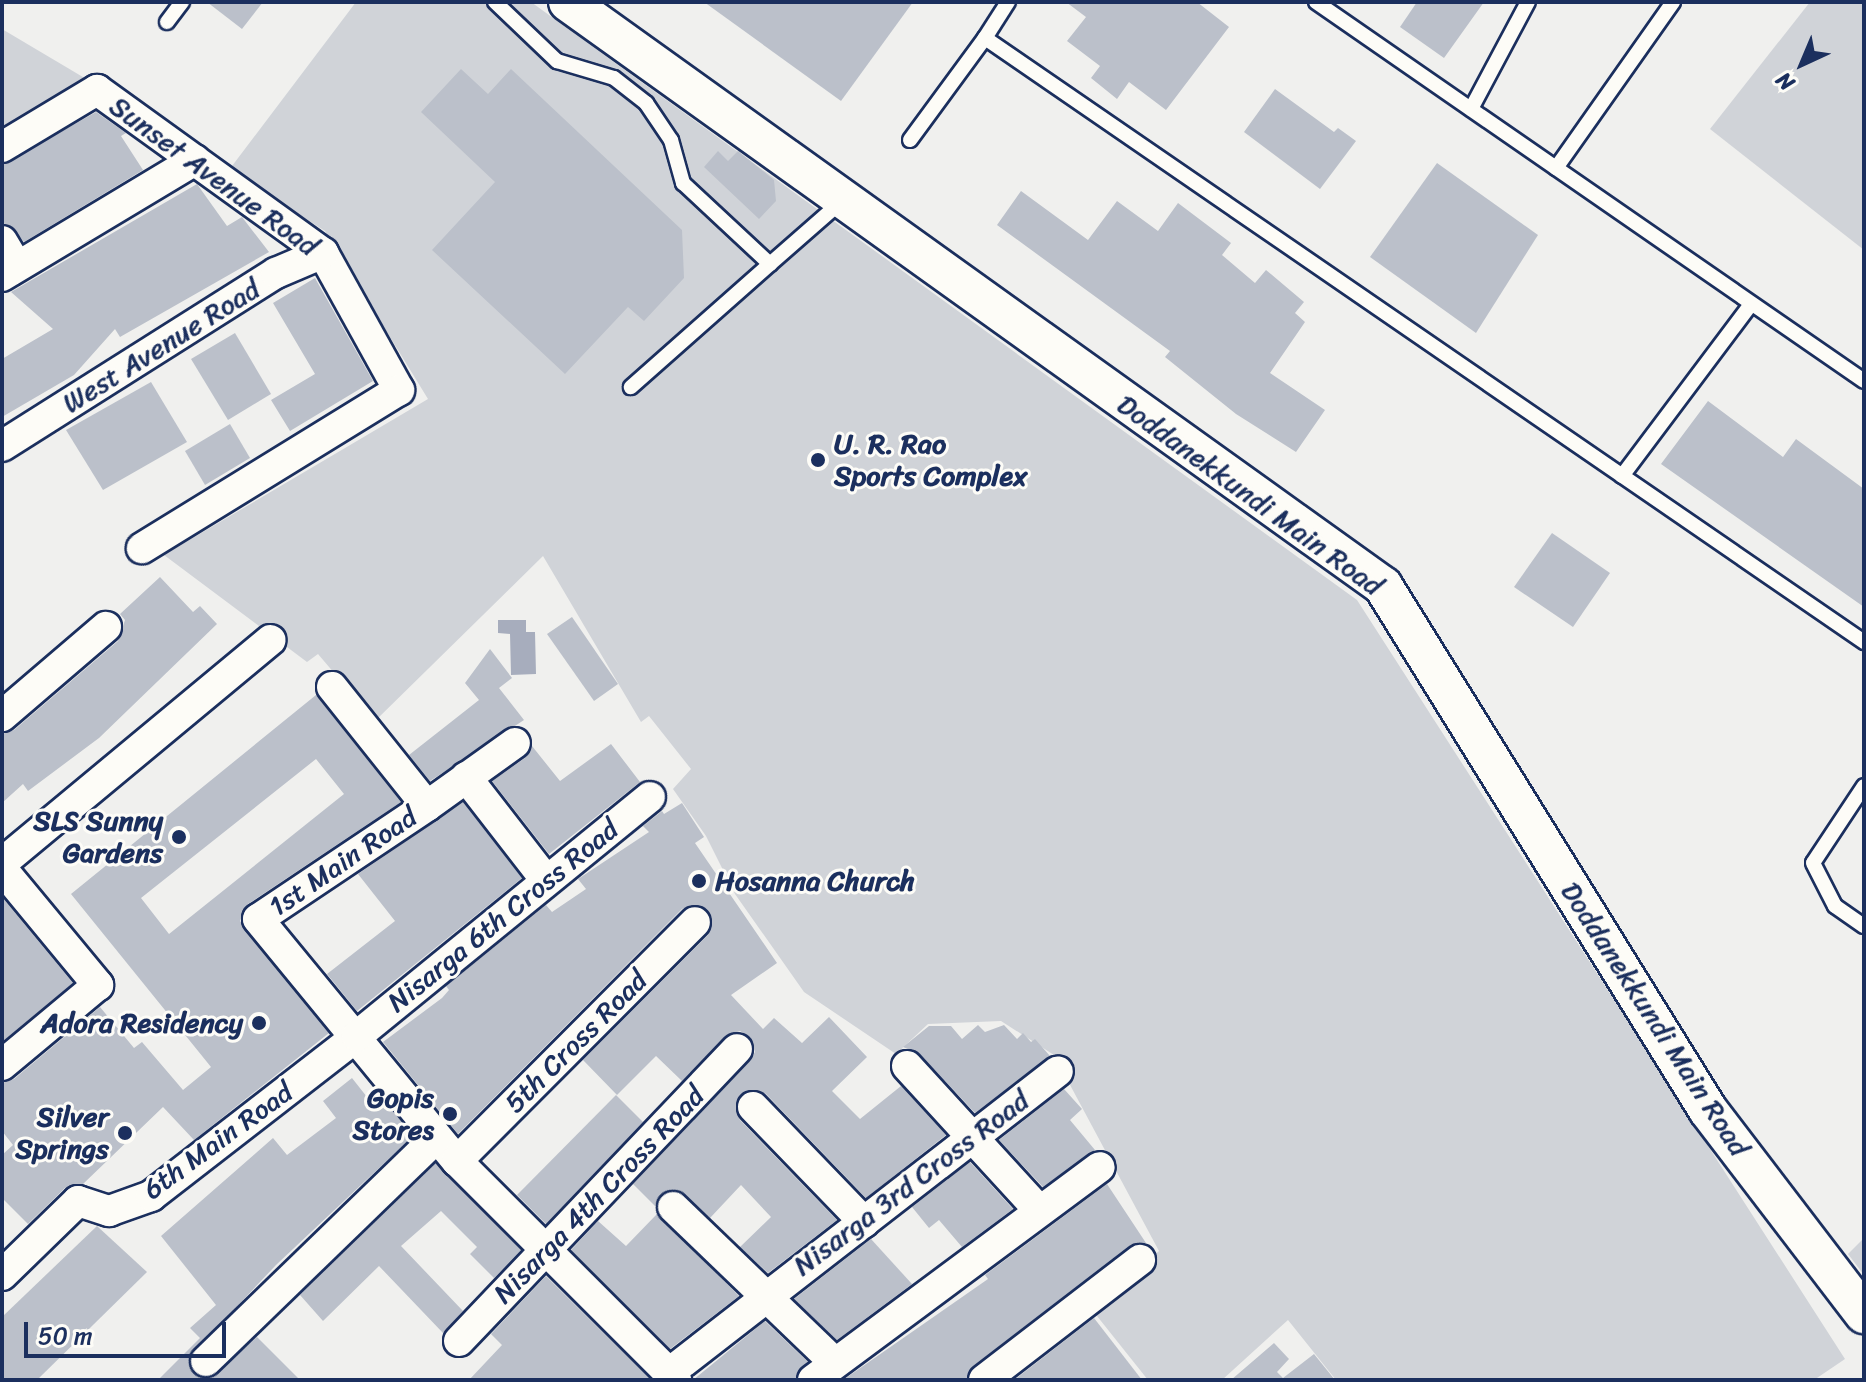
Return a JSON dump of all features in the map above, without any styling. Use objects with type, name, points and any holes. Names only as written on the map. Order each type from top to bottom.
[{"type":"street","name":"Doddanekkundi Main Road","points":[[568,2],[1383,586],[1708,1110],[1864,1314]]},
{"type":"street","name":"Sunset Avenue Road","points":[[2,147],[97,90],[323,253],[399,390],[142,548]]},
{"type":"street","points":[[7,261],[195,160]]},
{"type":"street","name":"West Avenue Road","points":[[2,446],[276,273],[323,253]]},
{"type":"street","points":[[2,716],[106,627]]},
{"type":"street","points":[[8,1048],[98,985],[2,866],[271,640]]},
{"type":"street","name":"1st Main Road","points":[[332,687],[427,806],[258,919],[357,1036]]},
{"type":"street","points":[[427,806],[515,743]]},
{"type":"street","points":[[466,777],[546,880]]},
{"type":"street","name":"Nisarga 6th Cross Road","points":[[357,1036],[650,797]]},
{"type":"street","name":"5th Cross Road","points":[[457,1161],[695,922]]},
{"type":"street","points":[[357,1036],[457,1161],[672,1376]]},
{"type":"street","name":"6th Main Road","points":[[2,1275],[78,1201],[109,1211],[151,1196],[357,1036]]},
{"type":"street","name":"Nisarga 4th Cross Road","points":[[459,1341],[548,1251],[737,1049]]},
{"type":"street","points":[[907,1066],[1039,1210]]},
{"type":"street","name":"Nisarga 3rd Cross Road","points":[[672,1376],[764,1295],[864,1222],[1058,1071]]},
{"type":"street","points":[[753,1107],[864,1222]]},
{"type":"street","points":[[206,1361],[436,1138]]},
{"type":"street","points":[[823,1371],[1100,1167]]},
{"type":"street","name":"Nisarga 3rd Cross Road","points":[[673,1207],[764,1295],[823,1371]]},
{"type":"street","points":[[984,1380],[1140,1260]]},
{"type":"lane","points":[[167,22],[182,2]]},
{"type":"lane","points":[[495,2],[557,61],[614,78],[646,103],[671,140],[683,183],[770,264]]},
{"type":"lane","points":[[910,140],[1008,2]]},
{"type":"lane","points":[[1316,2],[1864,381]]},
{"type":"lane","points":[[1471,109],[1528,2]]},
{"type":"lane","points":[[1556,168],[1673,2]]},
{"type":"lane","points":[[985,38],[1864,642]]},
{"type":"lane","points":[[631,387],[842,201]]},
{"type":"lane","points":[[1622,476],[1751,304]]},
{"type":"lane","points":[[1864,786],[1813,863],[1835,906],[1864,926]]},
{"type":"shaded area","points":[[356,2],[531,2],[1357,600],[1845,1359],[1814,1380],[1336,1380],[1288,1320],[1222,1380],[1148,1380],[1093,1311],[1159,1251],[1054,1055],[1001,1021],[928,1024],[896,1054],[804,992],[735,894],[706,836],[673,789],[691,769],[649,716],[641,722],[543,556],[375,721],[318,654],[307,662],[164,555],[428,399],[325,231],[229,170]]},
{"type":"shaded area","points":[[1810,2],[1864,2],[1864,250],[1710,129]]},
{"type":"shaded area","points":[[2,29],[93,83],[2,138]]},
{"type":"shaded area","points":[[1864,1238],[1864,1275],[1848,1254]]},
{"type":"water","points":[[498,620],[526,620],[526,632],[535,632],[536,674],[511,675],[510,634],[498,633]]},
{"type":"building","points":[[207,2],[263,2],[242,29]]},
{"type":"building","points":[[704,2],[913,2],[841,101]]},
{"type":"building","points":[[1066,2],[1197,2],[1229,27],[1166,110],[1129,82],[1117,99],[1091,78],[1100,66],[1067,41],[1086,17]]},
{"type":"building","points":[[1417,2],[1484,2],[1444,58],[1400,27]]},
{"type":"building","points":[[461,69],[488,94],[511,69],[682,230],[684,278],[644,321],[628,307],[565,374],[432,250],[495,182],[421,112]]},
{"type":"building","points":[[1275,89],[1334,132],[1338,128],[1356,141],[1320,189],[1244,132]]},
{"type":"building","points":[[96,112],[126,133],[121,136],[143,170],[24,242],[11,226],[2,223],[2,165]]},
{"type":"building","points":[[718,151],[728,161],[738,151],[774,180],[776,201],[759,219],[704,167]]},
{"type":"building","points":[[1437,163],[1538,235],[1476,333],[1370,257]]},
{"type":"building","points":[[197,184],[227,226],[242,217],[269,252],[120,337],[115,329],[74,375],[2,417],[2,359],[53,329],[11,292]]},
{"type":"building","points":[[1021,191],[1088,240],[1117,201],[1158,231],[1178,203],[1231,243],[1222,255],[1255,283],[1266,270],[1304,302],[1295,313],[1305,322],[1270,373],[1325,410],[1296,452],[1236,414],[1165,357],[1170,351],[997,225]]},
{"type":"building","points":[[315,278],[373,381],[290,431],[271,400],[315,374],[273,303]]},
{"type":"building","points":[[235,333],[271,394],[228,420],[191,359]]},
{"type":"building","points":[[151,382],[187,442],[103,490],[66,430]]},
{"type":"building","points":[[1708,401],[1783,457],[1796,439],[1864,489],[1864,607],[1661,464]]},
{"type":"building","points":[[230,424],[250,458],[205,485],[185,451]]},
{"type":"building","points":[[1552,533],[1610,573],[1573,627],[1514,587]]},
{"type":"building","points":[[160,577],[193,612],[200,606],[217,624],[99,738],[28,791],[23,784],[2,803],[2,734],[14,730],[118,641],[125,620],[120,614]]},
{"type":"building","points":[[572,617],[618,684],[594,701],[547,634]]},
{"type":"building","points":[[490,649],[512,678],[499,688],[524,720],[430,781],[409,755],[479,700],[465,683]]},
{"type":"building","points":[[316,695],[401,802],[248,904],[240,921],[329,1033],[194,1140],[163,1107],[83,1184],[65,1188],[28,1224],[2,1198],[2,1155],[13,1145],[2,1131],[2,1083],[14,1079],[100,1007],[134,1048],[142,1042],[183,1090],[211,1067],[71,894]],"holes":[[[316,759],[344,794],[169,934],[141,898]]]},
{"type":"building","points":[[611,744],[640,782],[549,854],[492,781],[525,758],[532,746],[560,781]]},
{"type":"building","points":[[463,802],[522,878],[357,1011],[327,974],[395,921],[358,874]]},
{"type":"building","points":[[682,803],[704,837],[695,843],[777,963],[731,995],[763,1029],[774,1018],[802,1043],[829,1017],[867,1057],[832,1091],[860,1119],[901,1086],[946,1135],[866,1198],[766,1094],[757,1090],[741,1094],[736,1103],[740,1120],[837,1220],[768,1273],[740,1247],[771,1217],[741,1185],[710,1218],[678,1190],[661,1194],[655,1206],[633,1184],[750,1061],[755,1052],[750,1037],[740,1031],[725,1036],[682,1081],[656,1056],[617,1095],[583,1060],[708,935],[712,918],[707,909],[691,905],[682,909],[458,1134],[383,1042],[442,998],[449,990],[446,986],[546,905],[552,912],[586,889],[578,879],[649,832],[643,826],[662,811],[664,814]]},
{"type":"building","points":[[2,897],[73,983],[2,1042]]},
{"type":"building","points":[[978,1025],[985,1032],[1004,1025],[1017,1039],[1023,1033],[1031,1042],[1035,1039],[1050,1056],[975,1113],[920,1054],[903,1047],[929,1026],[951,1026],[962,1039]]},
{"type":"building","points":[[352,1078],[378,1111],[387,1104],[413,1136],[276,1265],[189,1357],[194,1374],[211,1378],[257,1337],[300,1380],[158,1380],[200,1338],[190,1328],[216,1305],[161,1236],[273,1138],[287,1155],[336,1118],[323,1101]]},
{"type":"building","points":[[1064,1089],[1082,1109],[1070,1120],[1095,1150],[1043,1187],[999,1140]]},
{"type":"building","points":[[616,1095],[643,1122],[546,1224],[517,1195]]},
{"type":"building","points":[[970,1162],[1013,1209],[962,1247],[939,1220],[929,1228],[912,1207]]},
{"type":"building","points":[[436,1163],[521,1250],[494,1278],[470,1254],[477,1247],[441,1211],[401,1246],[463,1311],[443,1333],[379,1266],[323,1321],[300,1295]]},
{"type":"building","points":[[1107,1184],[1146,1243],[1129,1246],[973,1366],[966,1380],[843,1380],[988,1279],[985,1275]]},
{"type":"building","points":[[657,1214],[739,1296],[670,1349],[571,1250],[598,1221],[626,1246]]},
{"type":"building","points":[[97,1226],[147,1272],[37,1380],[2,1380],[2,1317]]},
{"type":"building","points":[[871,1239],[912,1284],[837,1340],[794,1299]]},
{"type":"building","points":[[546,1276],[651,1380],[469,1380],[502,1345],[491,1334]]},
{"type":"building","points":[[1094,1318],[1142,1380],[1014,1380]]},
{"type":"building","points":[[765,1321],[808,1362],[795,1380],[693,1380]]},
{"type":"building","points":[[1274,1343],[1289,1359],[1277,1372],[1283,1378],[1314,1354],[1335,1380],[1231,1380]]},
{"type":"place","name":"U. R. Rao Sports Complex","points":[[818,460]]},
{"type":"place","name":"SLS Sunny Gardens","points":[[179,837]]},
{"type":"place","name":"Hosanna Church","points":[[699,881]]},
{"type":"place","name":"Adora Residency","points":[[259,1023]]},
{"type":"place","name":"Gopis Stores","points":[[450,1114]]},
{"type":"place","name":"Silver Springs","points":[[125,1133]]}]
